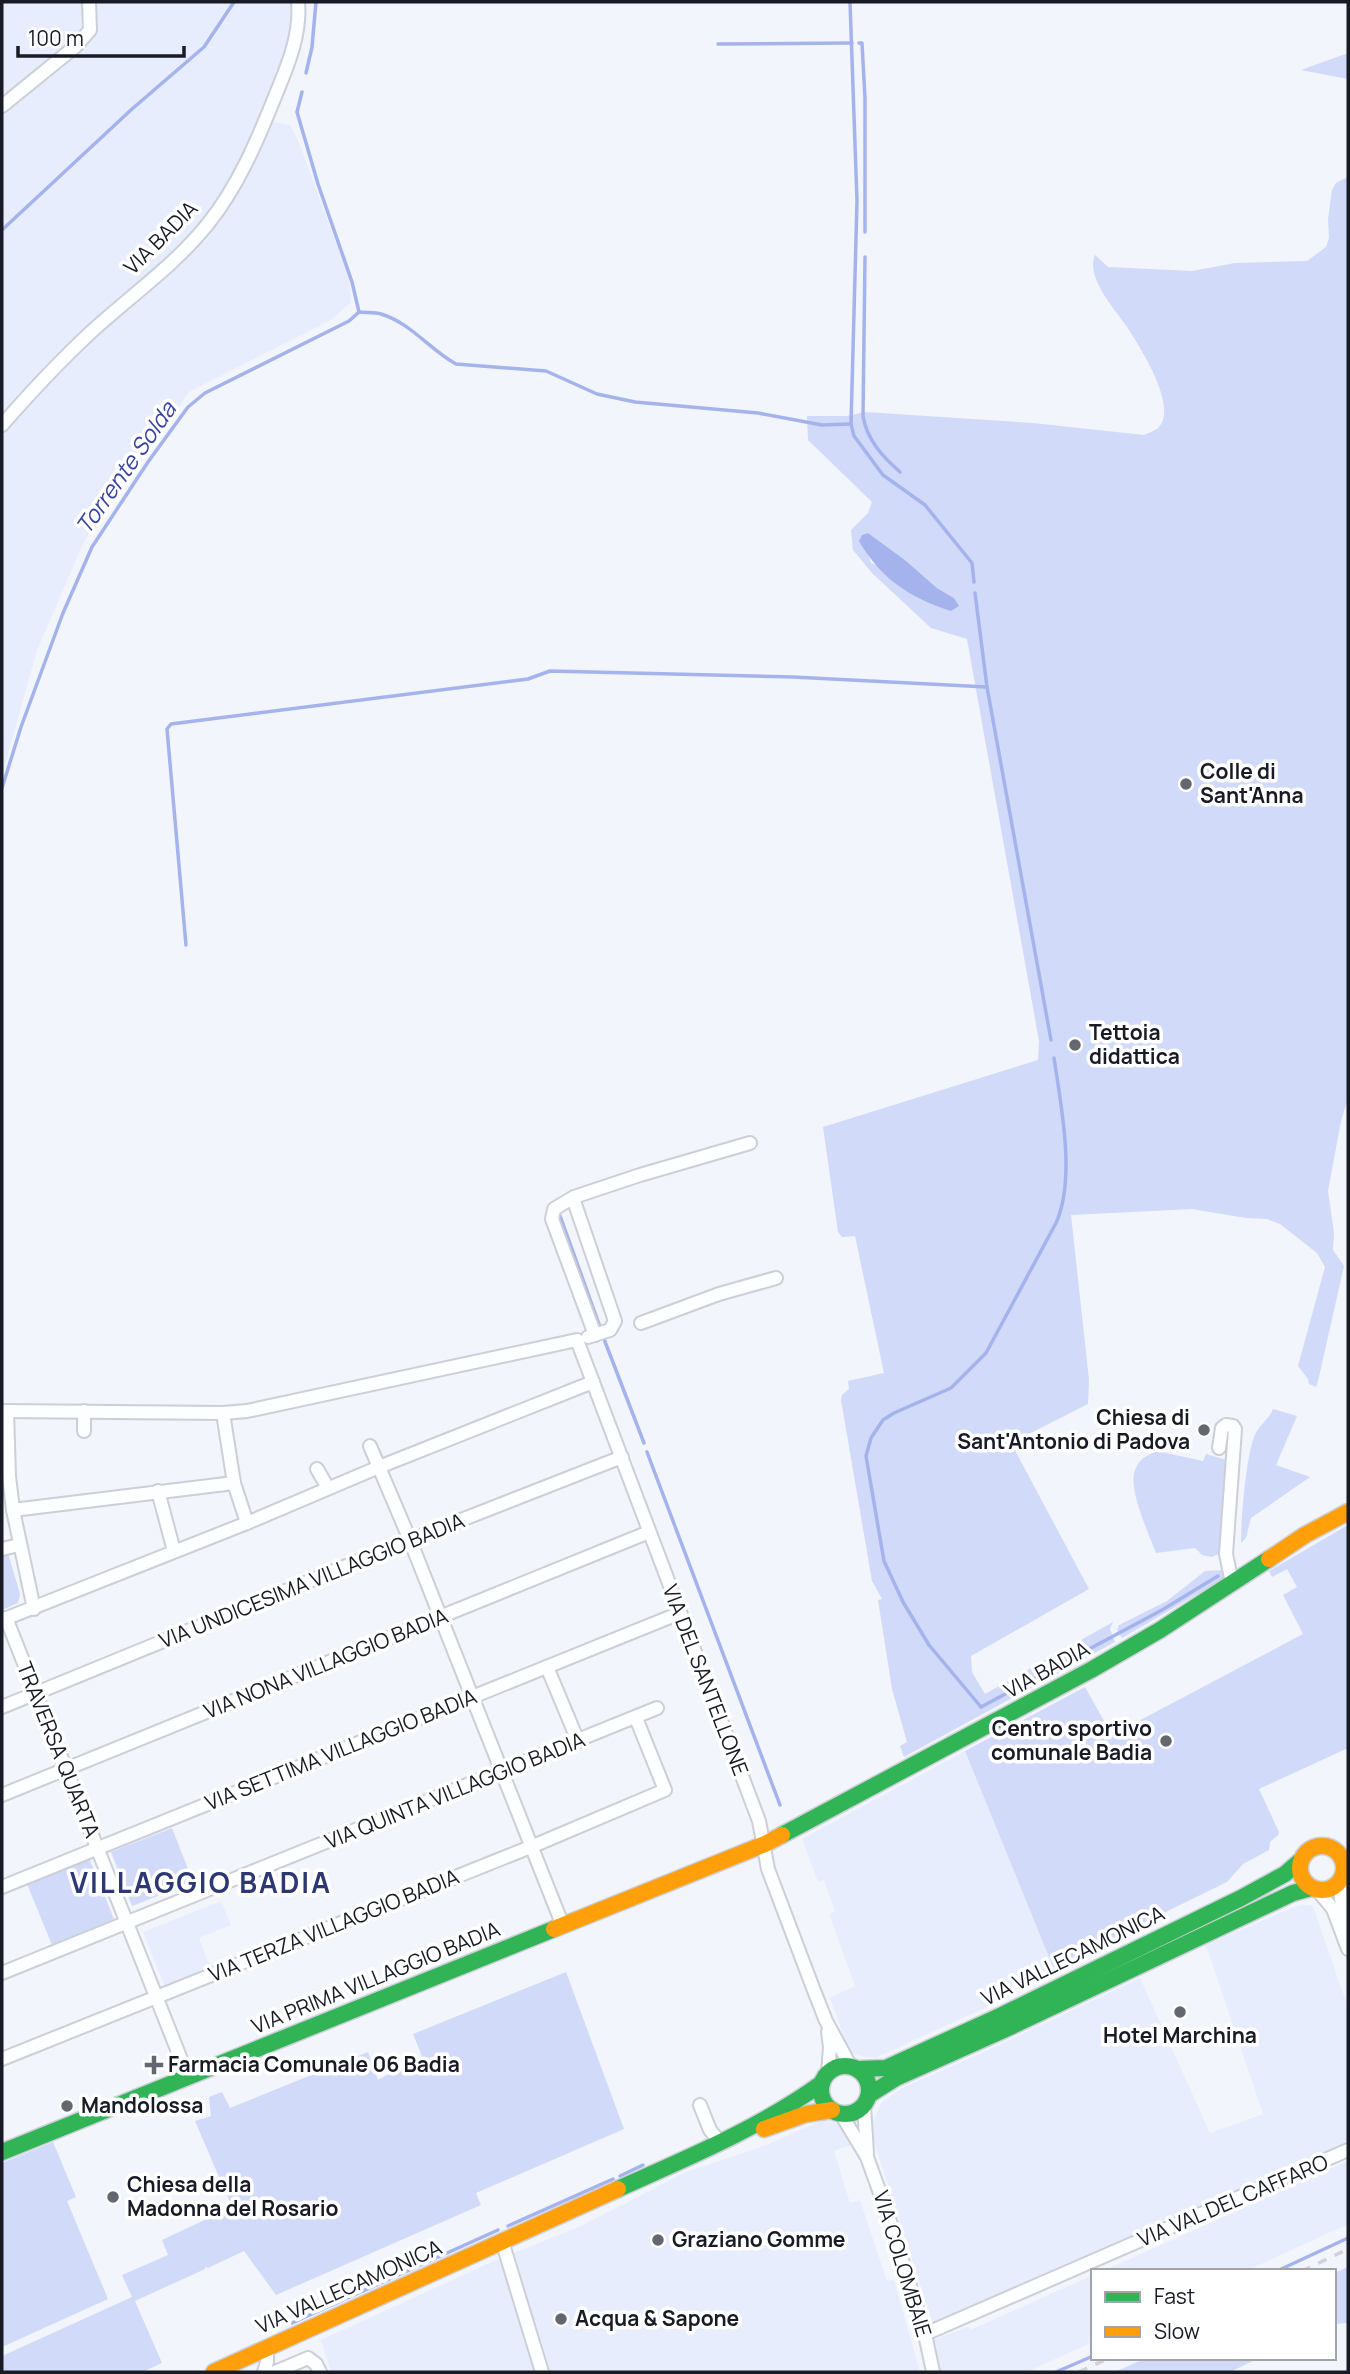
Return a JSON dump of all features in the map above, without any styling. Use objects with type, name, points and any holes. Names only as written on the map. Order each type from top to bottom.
[{"type":"main road","name":"VIA BADIA","points":[[765,1844],[1091,1670],[1160,1630],[1305,1535],[1348,1512]]},
{"type":"main road","name":"VIA PRIMA VILLAGGIO BADIA","points":[[2,2152],[765,1844]]},
{"type":"main road","points":[[1326,1846],[1340,1847],[1343,1878],[1330,1889],[1315,1889],[1302,1880],[1300,1861],[1308,1851],[1326,1846]]},
{"type":"main road","name":"VIA VALLECAMONICA","points":[[854,2068],[886,2068],[1000,2016],[1241,1898],[1285,1874],[1300,1861]]},
{"type":"main road","name":"VIA VALLECAMONICA","points":[[866,2100],[896,2078],[1293,1893],[1315,1889]]},
{"type":"main road","points":[[843,2066],[854,2068],[866,2078],[866,2100],[853,2113],[836,2112],[824,2101],[825,2078],[843,2066]]},
{"type":"main road","name":"VIA VALLECAMONICA","points":[[214,2372],[714,2146],[797,2101],[825,2078]]},
{"type":"main road","name":"VIA VALLECAMONICA","points":[[714,2146],[804,2115],[836,2112]]},
{"type":"street","points":[[2,106],[76,46],[90,30],[89,2]]},
{"type":"street","name":"VIA BADIA","points":[[2,425],[41,381],[90,333],[182,253],[210,222],[260,134],[292,51],[297,31],[298,2]]},
{"type":"street","points":[[595,1335],[552,1219],[556,1206],[640,1175],[750,1143]]},
{"type":"street","points":[[34,1609],[6,1477],[5,1411],[247,1411],[578,1340],[610,1330],[615,1321],[573,1198]]},
{"type":"street","points":[[641,1323],[719,1294],[776,1278]]},
{"type":"street","name":"VIA DEL SANTELLONE","points":[[578,1340],[765,1844],[768,1869],[826,2021],[854,2068]]},
{"type":"street","points":[[4,1619],[593,1382]]},
{"type":"street","points":[[84,1411],[84,1431]]},
{"type":"street","points":[[223,1413],[234,1483],[247,1523]]},
{"type":"street","points":[[1219,1448],[1222,1428],[1226,1425],[1233,1426],[1235,1429],[1226,1554],[1232,1583]]},
{"type":"street","points":[[370,1446],[563,1926]]},
{"type":"street","name":"VIA UNDICESIMA VILLAGGIO BADIA","points":[[2,1707],[410,1540],[622,1457]]},
{"type":"street","points":[[317,1469],[328,1488]]},
{"type":"street","points":[[13,1510],[234,1483]]},
{"type":"street","points":[[158,1491],[174,1551]]},
{"type":"street","name":"VIA NONA VILLAGGIO BADIA","points":[[2,1795],[649,1532]]},
{"type":"street","points":[[2,1549],[19,1545]]},
{"type":"street","name":"VIA SETTIMA VILLAGGIO BADIA","points":[[2,1887],[680,1614]]},
{"type":"street","name":"TRAVERSA QUARTA","points":[[4,1619],[188,2077]]},
{"type":"street","points":[[547,1667],[578,1741]]},
{"type":"street","name":"VIA QUINTA VILLAGGIO BADIA","points":[[2,1973],[657,1708]]},
{"type":"street","name":"VIA TERZA VILLAGGIO BADIA","points":[[2,2059],[533,1846],[665,1790],[636,1718]]},
{"type":"street","points":[[1343,1878],[1341,1899],[1348,1923]]},
{"type":"street","points":[[1315,1889],[1331,1905],[1348,1949]]},
{"type":"street","name":"VIA DEL SANTELLONE","points":[[825,2078],[830,2047],[826,2021]]},
{"type":"street","name":"VIA COLOMBAIE","points":[[866,2100],[867,2157]]},
{"type":"street","points":[[699,2105],[714,2146]]},
{"type":"street","name":"VIA COLOMBAIE","points":[[836,2112],[867,2157],[925,2334],[933,2372]]},
{"type":"street","name":"VIA VAL DEL CAFFARO","points":[[925,2334],[1348,2150]]},
{"type":"street","points":[[502,2241],[542,2372]]},
{"type":"street","points":[[264,2372],[267,2348]]},
{"type":"street","points":[[275,2372],[310,2358],[320,2372]]},
{"type":"shaded area","points":[[2,2],[303,2],[285,87],[273,122],[290,125],[298,140],[349,278],[351,302],[331,320],[189,392],[84,542],[37,650],[2,776]]},
{"type":"shaded area","points":[[1348,53],[1348,79],[1301,70]]},
{"type":"shaded area","points":[[1348,177],[1348,1098],[1328,1191],[1334,1233],[1333,1250],[1344,1266],[1318,1381],[1316,1387],[1309,1384],[1298,1366],[1325,1267],[1317,1253],[1280,1224],[1267,1219],[1192,1209],[1071,1215],[1089,1380],[1088,1404],[1011,1443],[1089,1589],[971,1656],[972,1672],[985,1694],[1113,1622],[1110,1629],[1115,1642],[904,1757],[900,1746],[907,1742],[892,1689],[878,1600],[882,1599],[872,1581],[841,1400],[842,1395],[849,1389],[848,1381],[884,1373],[855,1236],[842,1237],[838,1232],[823,1127],[1038,1060],[1039,1041],[967,639],[931,628],[872,573],[853,550],[851,530],[868,513],[872,502],[808,440],[807,416],[846,416],[865,412],[1033,423],[1144,435],[1151,432],[1158,428],[1163,419],[1161,393],[1142,351],[1098,284],[1094,274],[1095,255],[1108,267],[1192,271],[1235,263],[1307,261],[1326,247],[1332,190],[1336,183]],"holes":[[[868,533],[937,588],[954,598],[871,563],[862,535]]]},
{"type":"shaded area","points":[[1273,1409],[1297,1416],[1276,1465],[1310,1477],[1251,1518],[1246,1538],[1241,1543],[1244,1489],[1251,1447],[1256,1433]]},
{"type":"shaded area","points":[[1157,1451],[1203,1461],[1206,1454],[1230,1461],[1225,1551],[1212,1557],[1202,1555],[1195,1548],[1156,1553],[1136,1498],[1134,1476],[1140,1462]]},
{"type":"shaded area","name":"Centro sportivo comunale Badia","points":[[1348,1525],[1348,1748],[1259,1789],[1278,1835],[1270,1842],[1269,1850],[1243,1864],[1227,1882],[1053,1967],[965,1751],[1085,1687],[1112,1735],[1303,1634],[1283,1595],[1297,1587],[1287,1569],[1272,1577],[1269,1571]]},
{"type":"shaded area","points":[[7,1550],[20,1594],[18,1603],[2,1610],[2,1551]]},
{"type":"shaded area","points":[[1223,1570],[1223,1579],[1122,1638],[1117,1630],[1119,1625],[1167,1601],[1205,1571]]},
{"type":"shaded area","points":[[965,1751],[1053,1967],[1010,1986],[1013,1995],[875,2058],[860,2056],[852,2052],[846,2043],[830,1998],[855,1986],[829,1914],[835,1911],[824,1880],[818,1882],[802,1839]]},
{"type":"shaded area","points":[[172,1828],[193,1882],[132,1906],[111,1852]]},
{"type":"shaded area","points":[[89,1858],[114,1919],[52,1945],[27,1884]]},
{"type":"shaded area","points":[[221,1901],[231,1925],[199,1938],[211,1969],[165,1987],[143,1932]]},
{"type":"shaded area","points":[[1304,1905],[1313,1906],[1348,2008],[1348,2144],[934,2328],[874,2142],[873,2121],[882,2102],[902,2088],[1140,1978],[1210,2133],[1263,2114],[1206,1945]]},
{"type":"shaded area","points":[[566,1972],[624,2129],[476,2193],[481,2205],[276,2295],[244,2251],[135,2301],[162,2363],[142,2372],[2,2372],[2,2356],[132,2297],[122,2275],[168,2255],[162,2240],[232,2207],[195,2121],[211,2116],[209,2097],[222,2092],[230,2108],[368,2052],[378,2080],[422,2056],[413,2034]]},
{"type":"shaded area","points":[[828,2120],[846,2132],[850,2145],[834,2151],[850,2203],[860,2200],[887,2281],[894,2280],[920,2372],[331,2372],[321,2340],[496,2260],[581,2226],[686,2172],[764,2146]]},
{"type":"shaded area","points":[[53,2142],[76,2197],[67,2201],[108,2299],[2,2347],[2,2163]]},
{"type":"shaded area","points":[[1348,2161],[1348,2224],[1250,2269],[1107,2269]]},
{"type":"shaded area","points":[[1348,2267],[1348,2323],[1336,2324],[1336,2272]]},
{"type":"shaded area","points":[[1091,2276],[1091,2343],[1026,2372],[940,2372],[929,2341],[968,2327],[970,2330]]},
{"type":"shaded area","points":[[1142,2360],[1255,2360],[1230,2372],[1115,2372]]},
{"type":"water","points":[[868,533],[937,588],[954,598],[959,606],[951,611],[936,606],[898,585],[876,566],[859,541],[862,535]]},
{"type":"waterway","points":[[2,230],[132,109],[204,47],[234,2]]},
{"type":"waterway","name":"Torrente Solda","points":[[306,73],[312,47],[316,2]]},
{"type":"waterway","points":[[850,2],[857,201],[851,424],[854,436],[883,475],[925,505],[972,563],[974,582]]},
{"type":"waterway","points":[[718,44],[852,43]]},
{"type":"waterway","points":[[859,43],[862,43],[865,98],[865,232]]},
{"type":"waterway","name":"Torrente Solda","points":[[2,788],[21,727],[63,613],[92,547],[188,407],[205,393],[349,321],[359,312],[352,282],[318,184],[297,112],[302,92]]},
{"type":"waterway","points":[[865,257],[863,416],[876,447],[900,472]]},
{"type":"waterway","points":[[359,312],[379,313],[392,318],[456,364],[546,371],[597,394],[635,402],[758,413],[822,425],[851,424]]},
{"type":"waterway","points":[[975,593],[987,687],[1051,1040]]},
{"type":"waterway","points":[[186,945],[167,729],[171,724],[528,679],[550,671],[793,677],[987,687]]},
{"type":"waterway","points":[[981,1707],[929,1645],[903,1602],[884,1561],[866,1456],[871,1438],[883,1420],[951,1388],[986,1353],[1056,1223],[1062,1205],[1066,1164],[1054,1058]]},
{"type":"waterway","points":[[559,1213],[600,1327]]},
{"type":"waterway","points":[[604,1339],[644,1443]]},
{"type":"waterway","points":[[647,1452],[780,1805]]},
{"type":"waterway","points":[[981,1707],[1162,1610],[1218,1576]]},
{"type":"waterway","points":[[620,2176],[643,2165]]},
{"type":"waterway","points":[[508,2226],[613,2179]]},
{"type":"waterway","points":[[292,2323],[498,2230]]},
{"type":"waterway","points":[[1281,2269],[1348,2238]]},
{"type":"waterway","points":[[1056,2372],[1091,2357]]},
{"type":"railway","points":[[1306,2269],[1348,2249]]},
{"type":"railway","points":[[1079,2372],[1105,2360]]},
{"type":"traffic: fast","points":[[782,1835],[1091,1670],[1160,1630],[1269,1559]]},
{"type":"traffic: fast","points":[[858,2069],[886,2068],[1000,2016],[1241,1898],[1285,1874],[1300,1861]]},
{"type":"traffic: fast","points":[[869,2095],[896,2078],[1293,1893],[1311,1888]]},
{"type":"traffic: fast","points":[[2,2152],[554,1929]]},
{"type":"traffic: fast","points":[[845,2066],[862,2073],[869,2090],[862,2107],[845,2114],[828,2107],[821,2090],[828,2073],[845,2066]]},
{"type":"traffic: fast","points":[[618,2189],[748,2128],[822,2083]]},
{"type":"traffic: slow","points":[[1269,1559],[1305,1535],[1348,1512]]},
{"type":"traffic: slow","points":[[554,1929],[782,1835]]},
{"type":"traffic: slow","points":[[1322,1846],[1331,1847],[1338,1852],[1343,1859],[1344,1868],[1343,1877],[1338,1884],[1331,1889],[1322,1890],[1313,1889],[1306,1884],[1301,1877],[1300,1868],[1301,1859],[1306,1852],[1313,1847],[1322,1846]]},
{"type":"traffic: slow","points":[[764,2129],[806,2114],[832,2110]]},
{"type":"traffic: slow","points":[[214,2372],[618,2189]]},
{"type":"place","name":"Colle di Sant'Anna","points":[[1186,784]]},
{"type":"place","name":"Tettoia didattica","points":[[1075,1045]]},
{"type":"place","name":"Chiesa di Sant'Antonio di Padova","points":[[1204,1430]]},
{"type":"place","name":"Centro sportivo comunale Badia","points":[[1166,1741]]},
{"type":"place","name":"Hotel Marchina","points":[[1180,2012]]},
{"type":"place","name":"Farmacia Comunale 06 Badia","points":[[154,2065]]},
{"type":"place","name":"Mandolossa","points":[[67,2106]]},
{"type":"place","name":"Chiesa della Madonna del Rosario","points":[[113,2197]]},
{"type":"place","name":"Graziano Gomme","points":[[658,2240]]},
{"type":"place","name":"Acqua & Sapone","points":[[561,2319]]},
{"type":"district","name":"VILLAGGIO BADIA","points":[[201,1883]]}]
